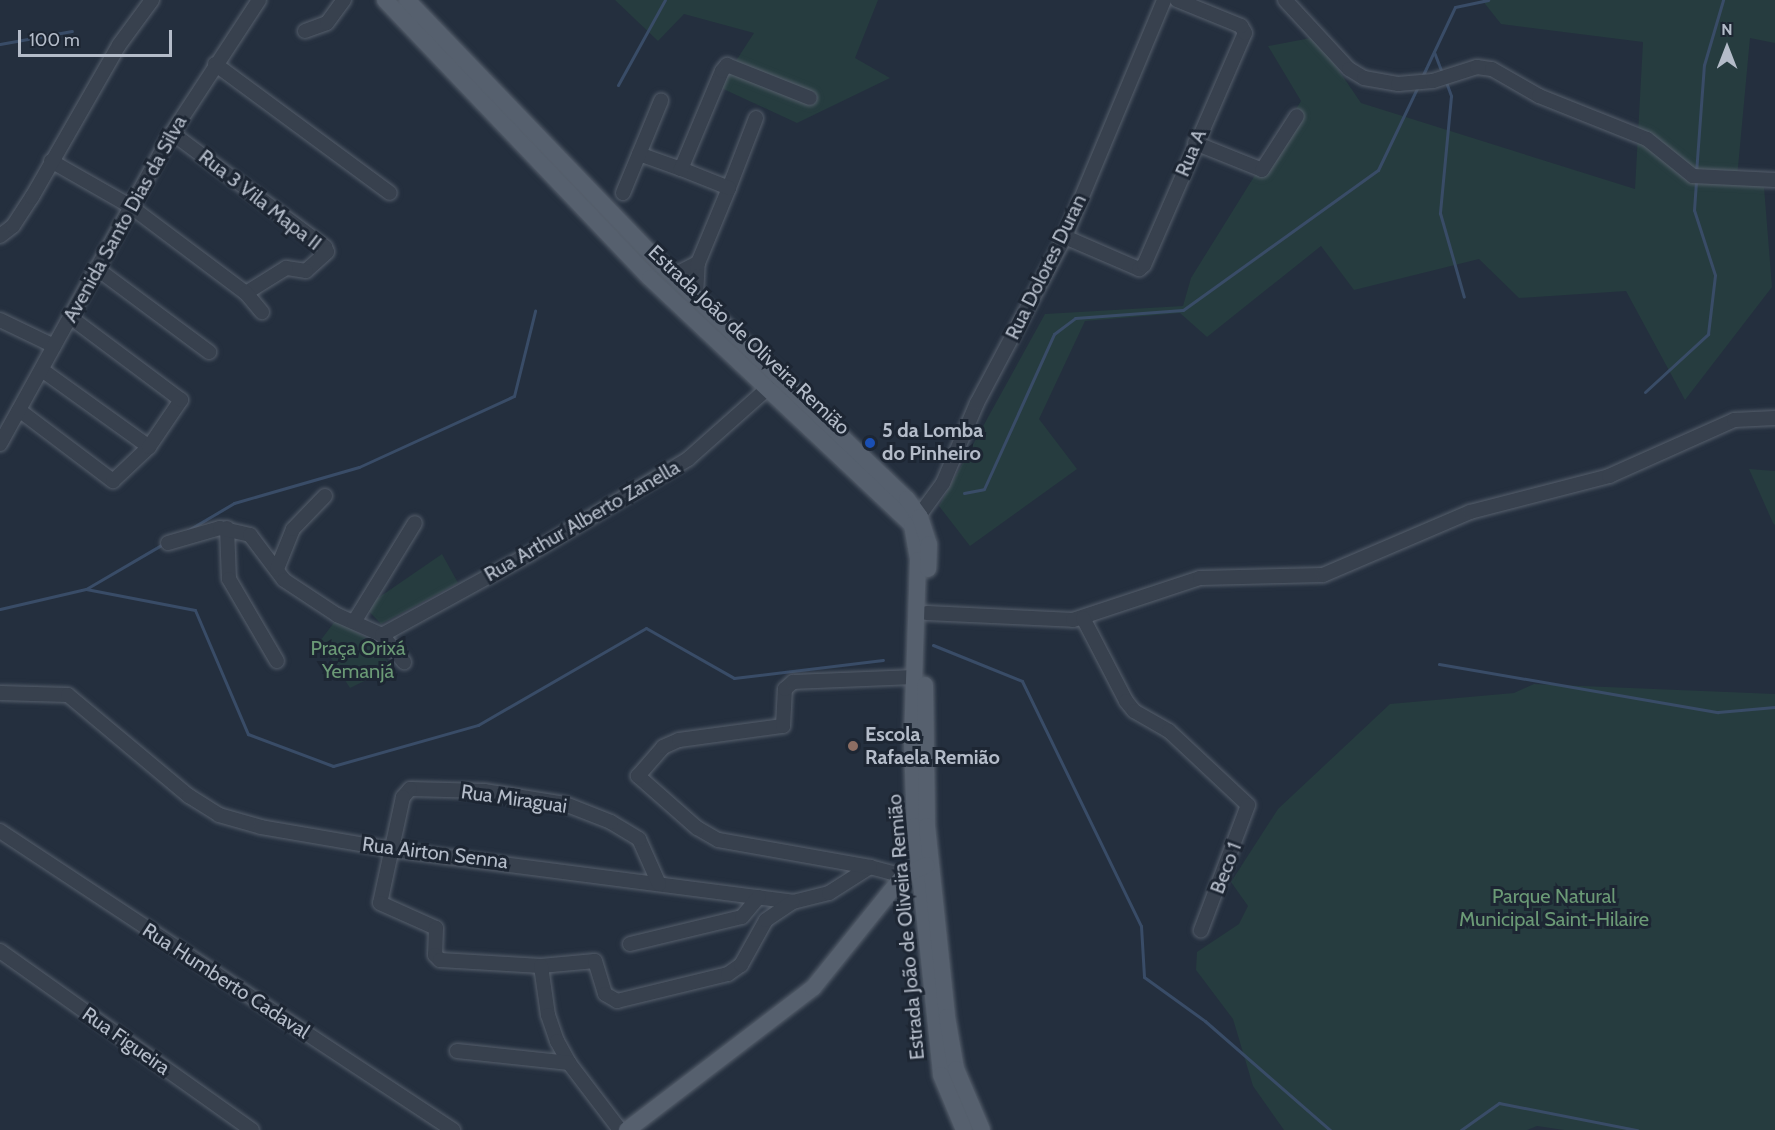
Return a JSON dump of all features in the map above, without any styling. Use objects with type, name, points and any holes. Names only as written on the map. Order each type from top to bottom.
[{"type":"main road","name":"Estrada João de Oliveira Remião","points":[[386,0],[684,311],[916,521],[925,778],[917,869],[956,1069],[982,1130]]},
{"type":"main road","name":"Estrada João de Oliveira Remião","points":[[407,0],[674,275],[907,499],[929,543],[927,614],[914,677],[917,869],[941,1075],[964,1130]]},
{"type":"main road","points":[[684,311],[692,308],[696,296]]},
{"type":"main road","points":[[627,1130],[813,988],[917,869]]},
{"type":"street","points":[[0,236],[13,226],[118,45],[152,0]]},
{"type":"street","name":"Avenida Santo Dias da Silva","points":[[0,444],[172,133],[259,0]]},
{"type":"street","points":[[305,31],[327,23],[344,0]]},
{"type":"street","name":"Rua Dolores Duran","points":[[916,521],[943,483],[977,403],[1065,237],[1164,0]]},
{"type":"street","name":"Rua A","points":[[1065,237],[1142,268],[1244,30],[1177,0]]},
{"type":"street","points":[[1285,0],[1349,69],[1364,78],[1398,84],[1434,81],[1477,67],[1492,69],[1539,96],[1647,139],[1693,176],[1775,180]]},
{"type":"street","points":[[215,64],[390,193]]},
{"type":"street","points":[[681,169],[727,65],[810,98]]},
{"type":"street","points":[[623,193],[661,101]]},
{"type":"street","points":[[1195,143],[1262,170],[1297,116]]},
{"type":"street","points":[[696,296],[698,263],[756,118]]},
{"type":"street","name":"Rua 3 Vila Mapa II","points":[[172,133],[325,247],[327,252],[306,271],[286,268],[246,293]]},
{"type":"street","points":[[639,154],[729,188]]},
{"type":"street","points":[[51,161],[130,206],[246,293],[262,312]]},
{"type":"street","points":[[674,275],[698,263]]},
{"type":"street","points":[[96,268],[209,352]]},
{"type":"street","points":[[19,410],[113,481],[149,447],[181,400],[70,317]]},
{"type":"street","points":[[0,320],[54,346]]},
{"type":"street","points":[[42,370],[149,447]]},
{"type":"street","name":"Rua Arthur Alberto Zanella","points":[[382,635],[531,553],[688,459],[768,388]]},
{"type":"street","points":[[927,614],[1083,618],[1200,578],[1323,575],[1470,512],[1609,476],[1734,420],[1775,418]]},
{"type":"street","points":[[277,569],[293,529],[325,496]]},
{"type":"street","points":[[354,622],[415,523]]},
{"type":"street","points":[[168,543],[206,530],[227,528],[250,535],[284,580],[354,622],[382,635],[404,662]]},
{"type":"street","points":[[227,528],[230,579],[276,661]]},
{"type":"street","name":"Beco 1","points":[[1083,618],[1126,701],[1134,711],[1169,730],[1248,806],[1201,930]]},
{"type":"street","points":[[914,677],[793,682],[786,689],[783,726],[729,730],[679,740],[663,747],[638,776],[697,828],[718,840],[870,867],[917,869]]},
{"type":"street","name":"Rua Airton Senna","points":[[0,693],[69,695],[189,796],[219,814],[261,827],[394,850],[793,902],[829,893],[870,867]]},
{"type":"street","name":"Rua Miraguai","points":[[394,850],[405,792],[484,791],[565,804],[611,822],[639,839],[659,884]]},
{"type":"street","name":"Rua Humberto Cadaval","points":[[0,831],[453,1130]]},
{"type":"street","points":[[394,850],[381,898],[382,907],[436,928],[436,958],[541,966],[595,961],[605,994],[617,1001],[728,974],[741,965],[766,920],[793,902]]},
{"type":"street","points":[[630,944],[742,917],[759,897]]},
{"type":"street","name":"Rua Figueira","points":[[0,951],[252,1130]]},
{"type":"street","points":[[541,966],[548,1015],[569,1063],[620,1130]]},
{"type":"street","points":[[457,1051],[569,1063]]},
{"type":"green space","points":[[615,0],[878,0],[855,58],[890,78],[797,123],[719,87],[754,33],[684,14],[658,41]]},
{"type":"green space","points":[[1482,0],[1775,0],[1775,43],[1750,38],[1737,178],[1764,187],[1772,287],[1685,400],[1626,291],[1519,298],[1479,259],[1354,290],[1321,246],[1207,337],[1180,313],[1085,321],[1039,419],[1077,469],[970,546],[939,506],[1045,314],[1183,306],[1191,278],[1301,101],[1268,46],[1316,37],[1361,103],[1635,189],[1643,42],[1501,24]]},
{"type":"green space","points":[[1749,469],[1775,471],[1775,525],[1773,523]]},
{"type":"green space","points":[[442,554],[458,583],[381,624],[365,607]]},
{"type":"green space","name":"Praça Orixá Yemanjá","points":[[336,620],[370,640],[393,667],[350,688],[320,641]]},
{"type":"green space","name":"Parque Natural Municipal Saint-Hilaire","points":[[1534,684],[1775,694],[1775,1130],[1564,1130],[1537,1126],[1527,1130],[1284,1130],[1253,1086],[1233,1019],[1196,970],[1197,952],[1239,924],[1248,906],[1231,882],[1278,809],[1390,704],[1514,693]]},
{"type":"waterway","points":[[618,85],[665,0]]},
{"type":"waterway","points":[[1422,77],[1455,7],[1488,0]]},
{"type":"waterway","points":[[1696,173],[1704,65],[1723,0]]},
{"type":"waterway","points":[[0,44],[72,31]]},
{"type":"waterway","points":[[1434,52],[1442,73]]},
{"type":"waterway","points":[[1446,82],[1451,96],[1440,213],[1464,297]]},
{"type":"waterway","points":[[964,493],[984,489],[1054,334],[1075,318],[1183,310],[1378,170],[1418,86]]},
{"type":"waterway","points":[[1645,392],[1708,334],[1715,275],[1694,210],[1696,180]]},
{"type":"waterway","points":[[185,532],[234,503],[359,467],[514,396],[535,311]]},
{"type":"waterway","points":[[0,609],[86,589],[163,544]]},
{"type":"waterway","points":[[86,589],[195,610],[248,734],[333,766],[478,725],[646,628],[734,678],[883,660]]},
{"type":"waterway","points":[[933,645],[1022,681],[1141,926],[1144,977],[1205,1021],[1330,1130]]},
{"type":"waterway","points":[[1439,664],[1718,712],[1775,707]]},
{"type":"waterway","points":[[1461,1130],[1499,1103],[1637,1130]]},
{"type":"place","name":"5 da Lomba do Pinheiro","points":[[870,443]]},
{"type":"place","name":"Escola Rafaela Remião","points":[[853,746]]}]
